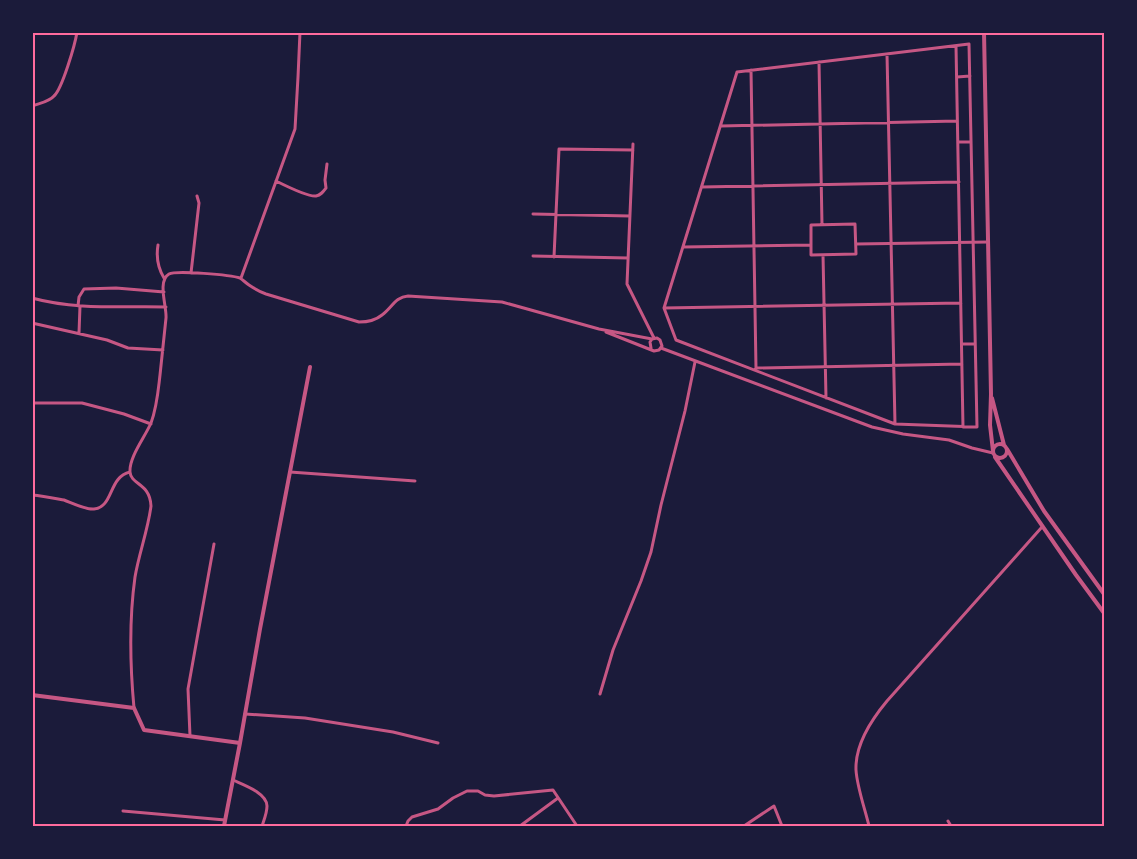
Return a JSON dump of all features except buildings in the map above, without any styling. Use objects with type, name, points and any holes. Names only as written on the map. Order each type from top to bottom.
[{"type":"street","points":[[32,106],[50,100],[59,90],[77,32]]},
{"type":"street","points":[[241,278],[294,129],[300,32]]},
{"type":"street","points":[[984,32],[990,425],[994,453],[1042,527],[1104,613]]},
{"type":"street","points":[[970,44],[977,427],[895,424],[756,369],[676,340],[664,308],[737,72],[956,46],[970,44]]},
{"type":"street","points":[[956,46],[963,427]]},
{"type":"street","points":[[887,54],[895,424]]},
{"type":"street","points":[[819,62],[822,225]]},
{"type":"street","points":[[751,70],[756,369]]},
{"type":"street","points":[[957,77],[970,76]]},
{"type":"street","points":[[720,126],[958,121]]},
{"type":"street","points":[[958,142],[971,142]]},
{"type":"street","points":[[633,144],[627,284],[653,338]]},
{"type":"street","points":[[554,257],[559,149],[633,150]]},
{"type":"street","points":[[276,181],[317,196],[326,188],[327,164]]},
{"type":"street","points":[[702,187],[959,182]]},
{"type":"street","points":[[191,272],[199,204],[197,196]]},
{"type":"street","points":[[534,214],[630,216]]},
{"type":"street","points":[[855,224],[856,254],[811,255],[811,225],[822,225],[855,224]]},
{"type":"street","points":[[856,244],[988,242]]},
{"type":"street","points":[[158,245],[157,260],[159,270],[164,278]]},
{"type":"street","points":[[683,247],[811,245]]},
{"type":"street","points":[[823,255],[826,398]]},
{"type":"street","points":[[533,256],[628,258]]},
{"type":"street","points":[[240,743],[144,730],[134,708],[131,654],[133,600],[137,566],[151,506],[147,492],[134,481],[130,472],[134,455],[151,424],[158,401],[167,314],[163,284],[164,278],[168,274],[200,272],[241,278],[255,289],[266,294],[359,322],[377,318],[384,314],[398,299],[408,296],[502,302],[599,329],[651,348],[654,351],[660,348],[872,427],[902,434],[949,440],[994,453],[1000,458],[1007,454],[991,394]]},
{"type":"street","points":[[78,333],[79,297],[84,289],[116,288],[164,292]]},
{"type":"street","points":[[32,298],[79,306],[166,307]]},
{"type":"street","points":[[664,308],[961,303]]},
{"type":"street","points":[[32,323],[107,340],[128,348],[163,350]]},
{"type":"street","points":[[599,329],[660,340],[662,344],[660,348]]},
{"type":"street","points":[[651,348],[649,344],[653,338]]},
{"type":"street","points":[[962,344],[975,344]]},
{"type":"street","points":[[600,694],[613,650],[651,552],[695,362]]},
{"type":"street","points":[[756,369],[962,364]]},
{"type":"street","points":[[224,826],[310,367]]},
{"type":"street","points":[[32,403],[82,403],[124,414],[151,424]]},
{"type":"street","points":[[994,453],[994,446],[998,444],[1006,447],[1044,511],[1104,594]]},
{"type":"street","points":[[32,495],[65,501],[87,509],[96,509],[106,502],[118,478],[122,474],[130,472]]},
{"type":"street","points":[[290,472],[415,481]]},
{"type":"street","points":[[868,826],[856,762],[871,724],[881,708],[1042,527]]},
{"type":"street","points":[[190,736],[188,689],[214,544]]},
{"type":"street","points":[[32,695],[134,708]]},
{"type":"street","points":[[245,714],[305,718],[393,732],[438,743]]},
{"type":"street","points":[[233,780],[261,794],[266,799],[268,807],[262,826]]},
{"type":"street","points":[[407,826],[408,821],[412,817],[438,809],[453,798],[470,790],[494,796],[553,790],[577,826]]},
{"type":"street","points":[[520,826],[558,798]]},
{"type":"street","points":[[744,826],[774,806],[782,826]]},
{"type":"street","points":[[123,811],[225,820]]},
{"type":"street","points":[[948,821],[951,826]]}]
